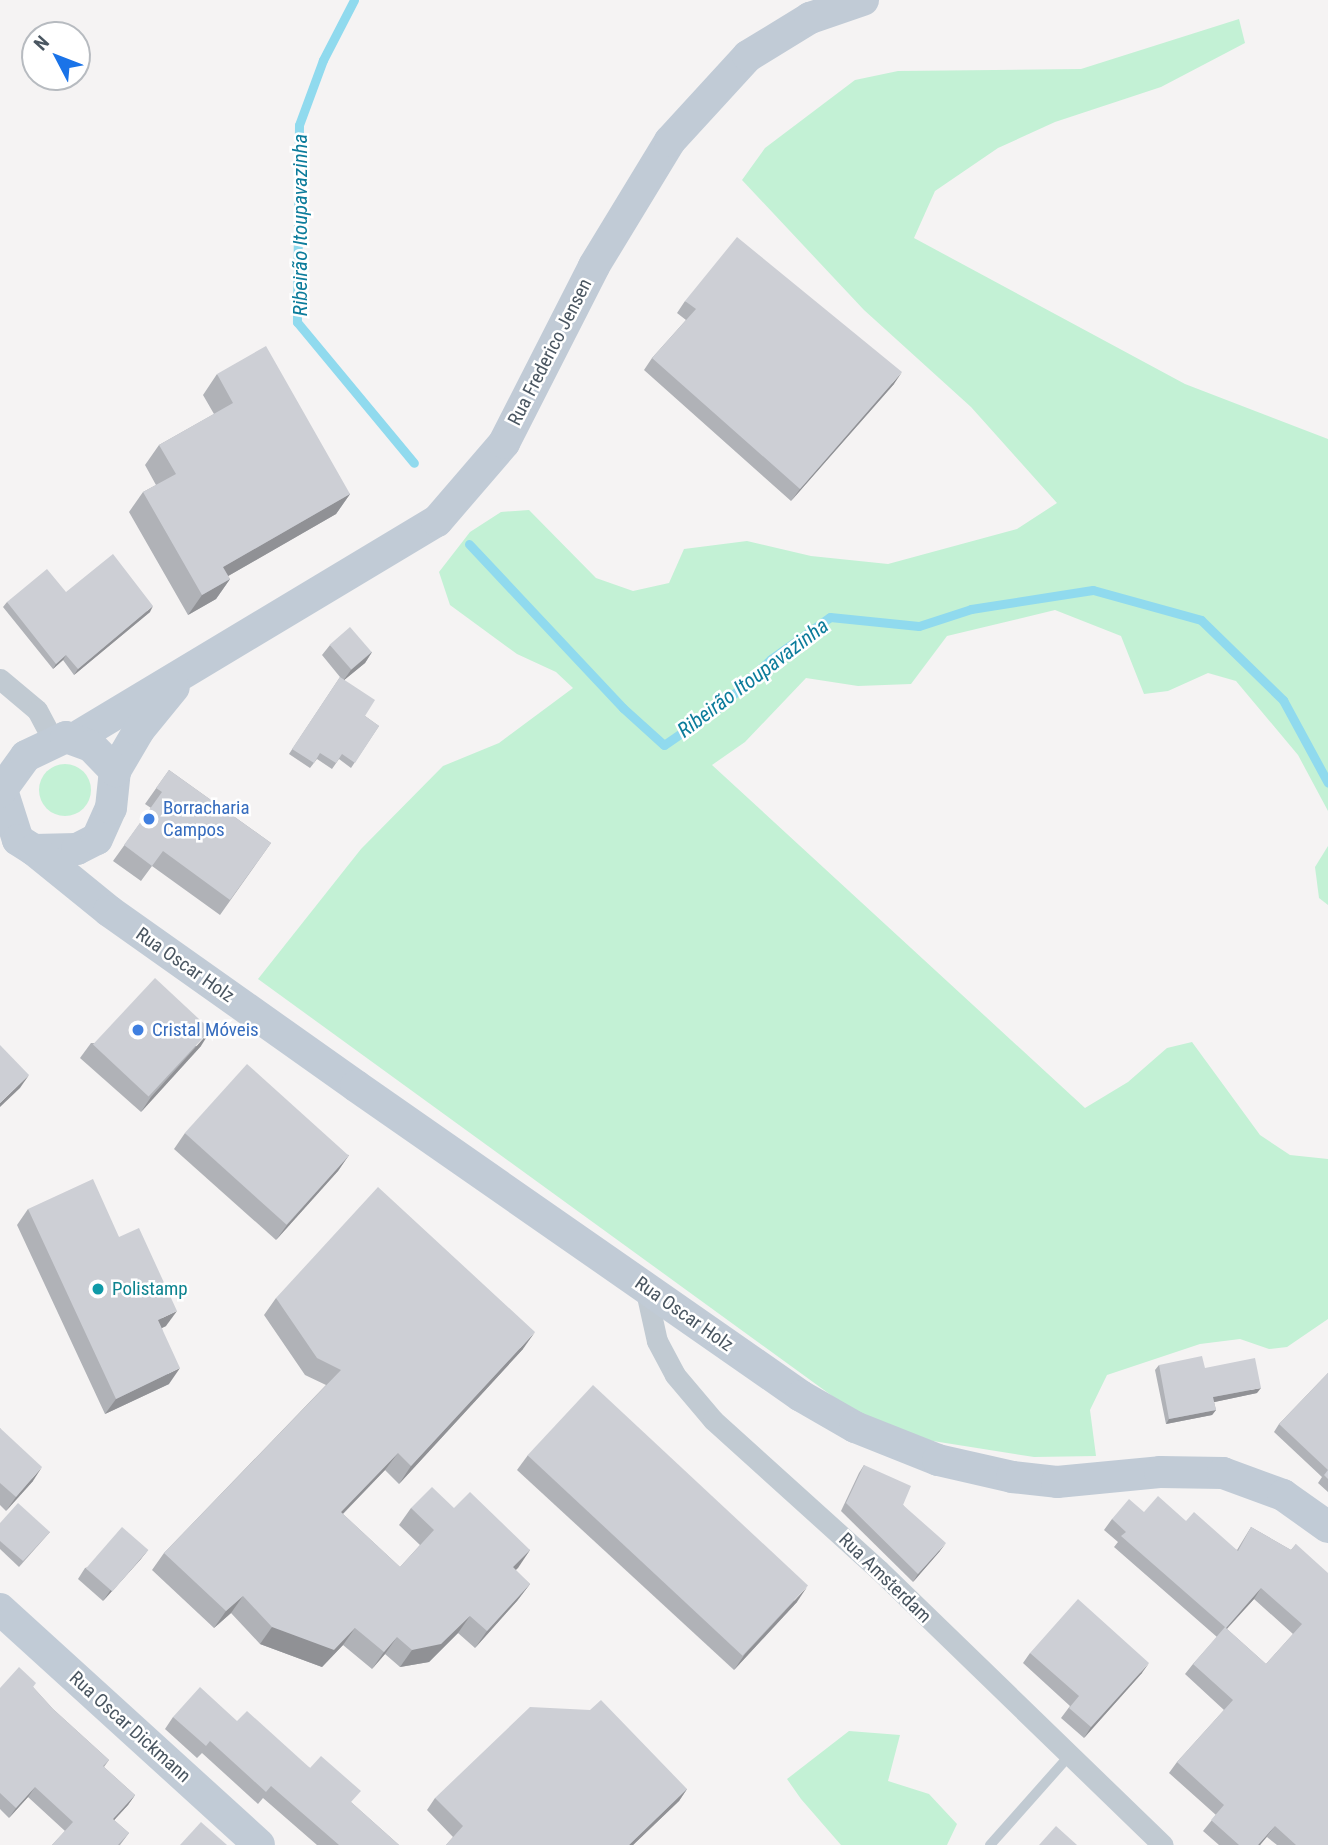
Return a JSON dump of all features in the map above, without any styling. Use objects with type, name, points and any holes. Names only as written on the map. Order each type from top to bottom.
[{"type":"street","name":"Rua Frederico Jensen","points":[[17,844],[1,791],[26,756],[65,738],[195,666],[437,521],[504,443],[594,266],[670,141],[718,83],[748,56],[810,18],[863,0]]},
{"type":"street","name":"Rua Frederico Jensen","points":[[97,839],[111,808],[115,771],[161,700],[195,666]]},
{"type":"street","points":[[0,678],[65,738],[115,771]]},
{"type":"street","points":[[17,844],[77,849],[97,839]]},
{"type":"street","name":"Rua Oscar Holz","points":[[97,839],[87,868],[109,911]]},
{"type":"street","name":"Rua Oscar Holz","points":[[17,844],[801,1396],[887,1443],[979,1471],[1057,1482],[1194,1470],[1223,1473],[1283,1495],[1328,1527]]},
{"type":"street","name":"Rua Amsterdam","points":[[645,1287],[657,1341],[675,1375],[713,1420],[879,1570],[1068,1757],[1163,1845]]},
{"type":"street","name":"Rua Oscar Dickmann","points":[[0,1609],[259,1845]]},
{"type":"lane","points":[[990,1845],[1068,1757]]},
{"type":"green space","points":[[1239,19],[1245,43],[1161,87],[1055,122],[998,148],[935,191],[914,238],[1185,384],[1328,439],[1328,811],[1298,755],[1236,681],[1208,673],[1168,691],[1144,694],[1121,636],[1055,610],[947,636],[911,684],[858,686],[806,678],[745,742],[712,765],[1085,1108],[1128,1082],[1167,1048],[1192,1042],[1260,1135],[1290,1155],[1328,1159],[1328,1319],[1287,1347],[1269,1349],[1240,1339],[1200,1344],[1107,1375],[1090,1410],[1096,1456],[1034,1457],[914,1438],[875,1427],[258,979],[361,849],[443,766],[499,743],[573,688],[556,672],[517,654],[450,605],[439,572],[470,532],[501,512],[529,510],[596,578],[633,591],[669,583],[684,549],[747,541],[811,556],[888,564],[1017,529],[1057,503],[971,407],[864,310],[742,180],[765,148],[855,80],[898,71],[1081,69]]},
{"type":"green space","points":[[65,764],[75,766],[83,772],[89,780],[89,800],[83,808],[75,814],[65,816],[55,814],[47,808],[41,800],[39,790],[41,780],[47,772],[55,766]]},
{"type":"green space","points":[[1328,846],[1328,905],[1319,898],[1315,867]]},
{"type":"green space","points":[[849,1731],[900,1735],[888,1781],[929,1794],[957,1824],[947,1845],[841,1845],[801,1799],[787,1779]]},
{"type":"building","points":[[737,237],[902,372],[800,489],[652,358],[696,309],[685,301]]},
{"type":"building","points":[[266,346],[350,494],[223,567],[230,579],[202,595],[143,492],[176,474],[159,445],[233,403],[217,374]]},
{"type":"building","points":[[113,554],[153,606],[78,669],[66,655],[56,664],[7,602],[47,569],[66,592]]},
{"type":"building","points":[[350,627],[372,652],[351,670],[330,645]]},
{"type":"building","points":[[340,677],[375,700],[365,716],[379,726],[355,763],[342,754],[336,763],[320,753],[314,763],[292,749]]},
{"type":"building","points":[[169,770],[271,843],[230,900],[163,851],[152,866],[124,845],[162,792],[156,788]]},
{"type":"building","points":[[155,978],[211,1030],[149,1096],[93,1045]]},
{"type":"building","points":[[0,1045],[29,1075],[0,1103]]},
{"type":"building","points":[[247,1064],[349,1156],[287,1225],[185,1133]]},
{"type":"building","name":"Polistamp","points":[[93,1179],[119,1237],[139,1228],[177,1311],[158,1320],[180,1368],[116,1399],[28,1209]]},
{"type":"building","points":[[378,1187],[535,1332],[411,1466],[398,1453],[341,1512],[400,1567],[434,1530],[411,1508],[432,1487],[454,1508],[470,1492],[530,1550],[513,1567],[530,1584],[487,1631],[470,1616],[441,1644],[412,1650],[397,1637],[384,1652],[355,1628],[334,1650],[272,1627],[243,1596],[226,1611],[164,1553],[341,1370],[317,1358],[276,1298]]},
{"type":"building","points":[[1202,1356],[1205,1368],[1255,1358],[1261,1388],[1213,1397],[1216,1410],[1169,1419],[1159,1365]]},
{"type":"building","points":[[1328,1373],[1328,1470],[1279,1424]]},
{"type":"building","points":[[593,1385],[808,1586],[743,1656],[528,1455]]},
{"type":"building","points":[[0,1428],[42,1467],[16,1497],[0,1483]]},
{"type":"building","points":[[864,1465],[911,1486],[903,1505],[946,1543],[918,1574],[846,1503]]},
{"type":"building","points":[[1158,1496],[1186,1521],[1194,1512],[1238,1551],[1251,1527],[1291,1550],[1296,1544],[1328,1573],[1328,1845],[1296,1845],[1275,1826],[1258,1845],[1239,1845],[1211,1820],[1224,1805],[1177,1762],[1233,1700],[1193,1664],[1225,1627],[1121,1536],[1126,1532],[1112,1519],[1129,1499],[1144,1512]],"holes":[[[1261,1588],[1302,1624],[1266,1664],[1226,1628]]]},
{"type":"building","points":[[18,1503],[50,1532],[23,1561],[0,1541],[0,1523]]},
{"type":"building","points":[[122,1527],[148,1550],[112,1591],[86,1569]]},
{"type":"building","points":[[1078,1599],[1149,1663],[1091,1727],[1069,1708],[1079,1696],[1030,1653]]},
{"type":"building","points":[[19,1667],[36,1683],[33,1687],[53,1709],[109,1760],[103,1766],[135,1795],[113,1819],[129,1833],[118,1845],[52,1845],[73,1822],[35,1787],[16,1808],[0,1793],[0,1688]]},
{"type":"building","points":[[200,1687],[237,1721],[247,1711],[310,1768],[321,1756],[361,1791],[351,1802],[399,1845],[339,1845],[271,1786],[266,1792],[210,1741],[206,1746],[173,1717]]},
{"type":"building","points":[[601,1700],[687,1789],[629,1845],[446,1845],[463,1826],[435,1798],[530,1707],[590,1710]]},
{"type":"building","points":[[201,1822],[227,1845],[180,1845]]},
{"type":"building","points":[[1056,1826],[1077,1845],[1039,1845]]},
{"type":"waterway","name":"Ribeirão Itoupavazinha","points":[[354,0],[323,60],[299,125],[297,322],[414,463]]},
{"type":"waterway","name":"Ribeirão Itoupavazinha","points":[[469,544],[623,708],[664,745],[722,705],[771,659],[830,617],[919,626],[971,609],[1093,590],[1201,620],[1283,700],[1328,783]]},
{"type":"place","name":"Borracharia Campos","points":[[149,819]]},
{"type":"place","name":"Cristal Móveis","points":[[138,1030]]},
{"type":"place","name":"Polistamp","points":[[98,1289]]}]
